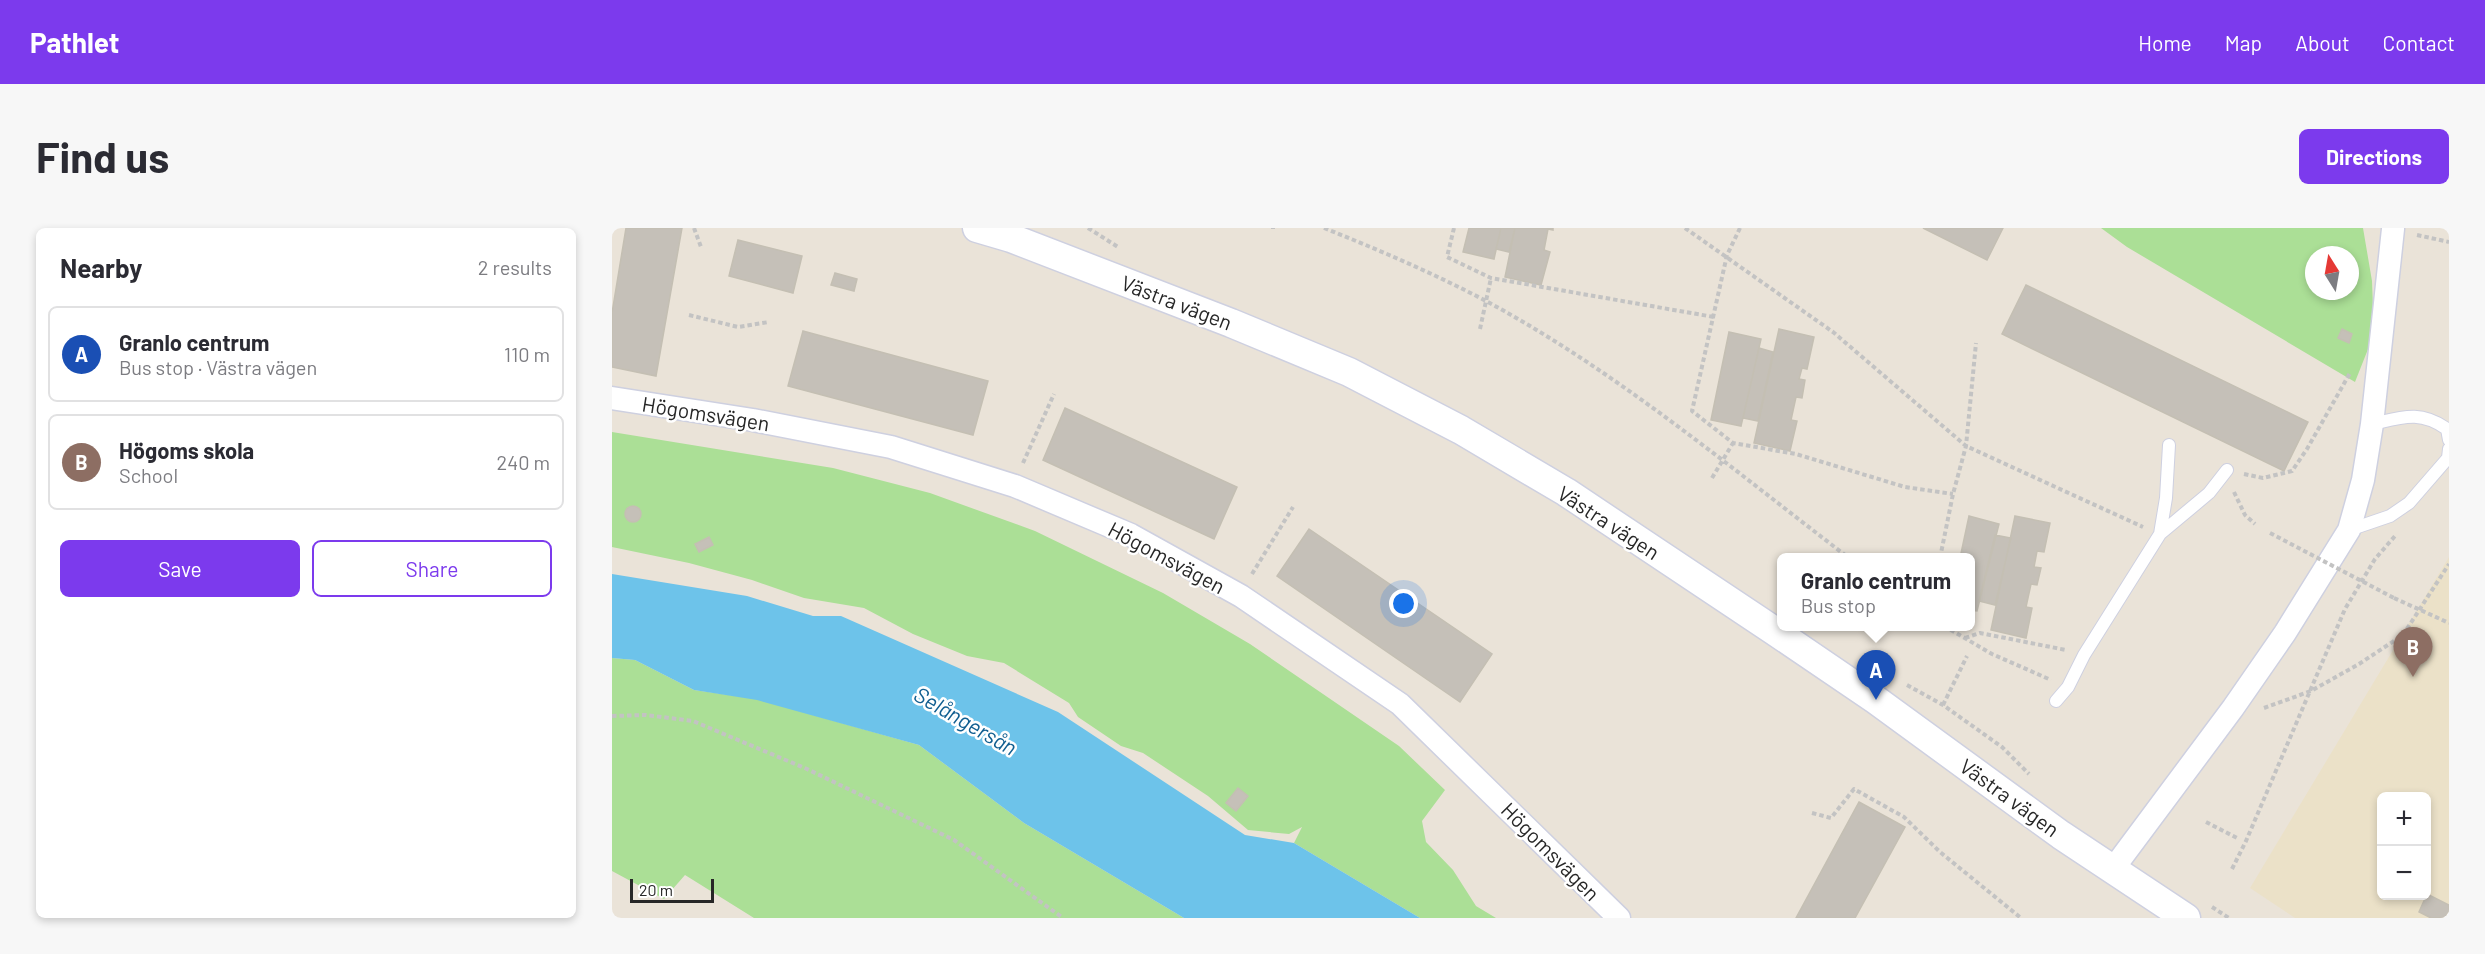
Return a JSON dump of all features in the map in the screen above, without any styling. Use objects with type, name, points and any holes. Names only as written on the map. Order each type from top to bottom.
[{"type":"street","name":"Västra vägen","points":[[976,228],[1011,238],[1232,323],[1349,372],[1461,430],[1566,492],[1773,630],[1876,700],[2061,835],[2186,918]]},
{"type":"street","points":[[2113,868],[2233,708],[2285,633],[2349,530],[2363,480],[2372,424],[2393,229]]},
{"type":"street","name":"Högomsvägen","points":[[612,398],[753,420],[891,447],[1015,486],[1131,535],[1241,596],[1400,704],[1506,805],[1619,918]]},
{"type":"lane","points":[[2372,424],[2412,415],[2433,420],[2447,429],[2449,440]]},
{"type":"lane","points":[[2160,534],[2166,498],[2169,445]]},
{"type":"lane","points":[[2349,530],[2390,516],[2409,502],[2448,458],[2449,449]]},
{"type":"lane","points":[[2056,701],[2068,687],[2084,655],[2160,534],[2209,493],[2227,470]]},
{"type":"path","points":[[694,228],[701,247]]},
{"type":"path","points":[[1324,228],[1394,257],[1486,301],[1593,366],[1689,435],[1842,553]]},
{"type":"path","points":[[1454,228],[1447,257],[1491,278],[1714,317]]},
{"type":"path","points":[[1685,228],[1727,255],[1833,332],[1966,446],[2120,518],[2160,534]]},
{"type":"path","points":[[1740,228],[1727,255],[1692,411],[1733,443],[1796,454],[1905,487],[1953,494]]},
{"type":"path","points":[[2393,229],[2449,242]]},
{"type":"path","points":[[1480,329],[1491,278]]},
{"type":"path","points":[[689,315],[738,327],[769,322]]},
{"type":"path","points":[[1941,553],[1966,446],[1976,343]]},
{"type":"path","points":[[2255,524],[2245,515],[2234,493],[2227,470],[2263,478],[2292,471],[2352,371]]},
{"type":"path","points":[[1015,486],[1054,394]]},
{"type":"path","points":[[1712,478],[1733,443]]},
{"type":"path","points":[[1241,596],[1249,578],[1293,507]]},
{"type":"path","points":[[2232,869],[2345,609],[2375,559],[2401,529]]},
{"type":"path","points":[[2270,533],[2394,598],[2449,623]]},
{"type":"path","points":[[2233,708],[2254,711],[2311,691],[2359,664],[2403,635],[2449,564]]},
{"type":"path","points":[[1951,631],[1992,654],[2068,687]]},
{"type":"path","points":[[1965,639],[1980,633],[2000,635],[2084,655]]},
{"type":"path","points":[[1943,705],[1966,656]]},
{"type":"path","points":[[612,716],[646,715],[693,722],[807,770],[954,840],[1063,918]]},
{"type":"path","points":[[1812,813],[1831,818],[1854,789],[1904,817],[1940,852],[2021,918]]},
{"type":"path","points":[[2206,822],[2237,838]]},
{"type":"shaded area","points":[[2449,557],[2449,918],[2295,918],[2250,888]]},
{"type":"green space","points":[[2101,228],[2363,228],[2372,281],[2374,334],[2355,382],[2127,247]]},
{"type":"green space","points":[[612,432],[833,468],[930,493],[1035,531],[1163,593],[1250,644],[1399,746],[1445,790],[1422,821],[1426,842],[1453,870],[1476,906],[1496,918],[1420,918],[1294,843],[1302,827],[1289,834],[1248,830],[1208,796],[1143,753],[1121,746],[1078,717],[1069,703],[1004,663],[967,656],[913,634],[864,608],[804,598],[752,580],[689,563],[612,547]]},
{"type":"green space","points":[[612,658],[635,660],[694,690],[757,699],[919,745],[1024,823],[1184,918],[754,918],[685,875],[664,899],[612,871]]},
{"type":"water","name":"Selångersån","points":[[612,574],[747,596],[813,616],[841,616],[1058,712],[1245,835],[1294,843],[1420,918],[1184,918],[1024,823],[919,745],[757,700],[694,690],[635,660],[612,658]]},
{"type":"building","points":[[626,228],[682,228],[656,376],[612,367],[612,313]]},
{"type":"building","points":[[1469,228],[1501,228],[1494,259],[1463,252]]},
{"type":"building","points":[[1501,228],[1515,228],[1509,252],[1496,249]]},
{"type":"building","points":[[1515,228],[1553,228],[1553,230],[1548,229],[1544,250],[1550,252],[1541,285],[1505,277]]},
{"type":"building","points":[[1923,228],[2003,228],[1987,260]]},
{"type":"building","points":[[738,240],[802,256],[793,293],[729,276]]},
{"type":"building","points":[[835,273],[857,279],[854,291],[831,285]]},
{"type":"building","points":[[2026,285],[2308,422],[2284,471],[2002,334]]},
{"type":"building","points":[[1779,329],[1814,337],[1807,369],[1802,368],[1799,379],[1805,380],[1802,398],[1796,397],[1791,420],[1797,421],[1790,451],[1754,443]]},
{"type":"building","points":[[2342,329],[2352,334],[2349,343],[2338,338]]},
{"type":"building","points":[[803,331],[988,381],[973,435],[788,386]]},
{"type":"building","points":[[1729,332],[1761,339],[1741,426],[1711,420]]},
{"type":"building","points":[[1759,348],[1773,352],[1758,421],[1743,418]]},
{"type":"building","points":[[1065,408],[1237,487],[1214,539],[1043,460]]},
{"type":"building","points":[[630,506],[636,506],[641,514],[639,520],[630,522],[625,517],[625,511]]},
{"type":"building","points":[[1969,516],[1999,524],[1977,611],[1975,611],[1975,553],[1961,553]]},
{"type":"building","points":[[2015,516],[2050,523],[2044,552],[2037,551],[2034,567],[2041,568],[2037,585],[2031,584],[2026,607],[2032,608],[2026,638],[1991,630]]},
{"type":"building","points":[[1309,529],[1492,654],[1460,702],[1277,576]]},
{"type":"building","points":[[1995,535],[2011,538],[1995,605],[1979,601]]},
{"type":"building","points":[[709,537],[713,545],[699,552],[695,544]]},
{"type":"building","points":[[1238,788],[1248,796],[1236,811],[1226,803]]},
{"type":"building","points":[[1859,802],[1905,827],[1855,918],[1796,918]]},
{"type":"building","points":[[2431,896],[2449,905],[2449,918],[2431,918],[2419,912],[2424,900],[2431,900]]},
{"type":"place","name":"Högoms skola","points":[[2413,677]]},
{"type":"place","name":"Granlo centrum","points":[[1876,700]]}]
